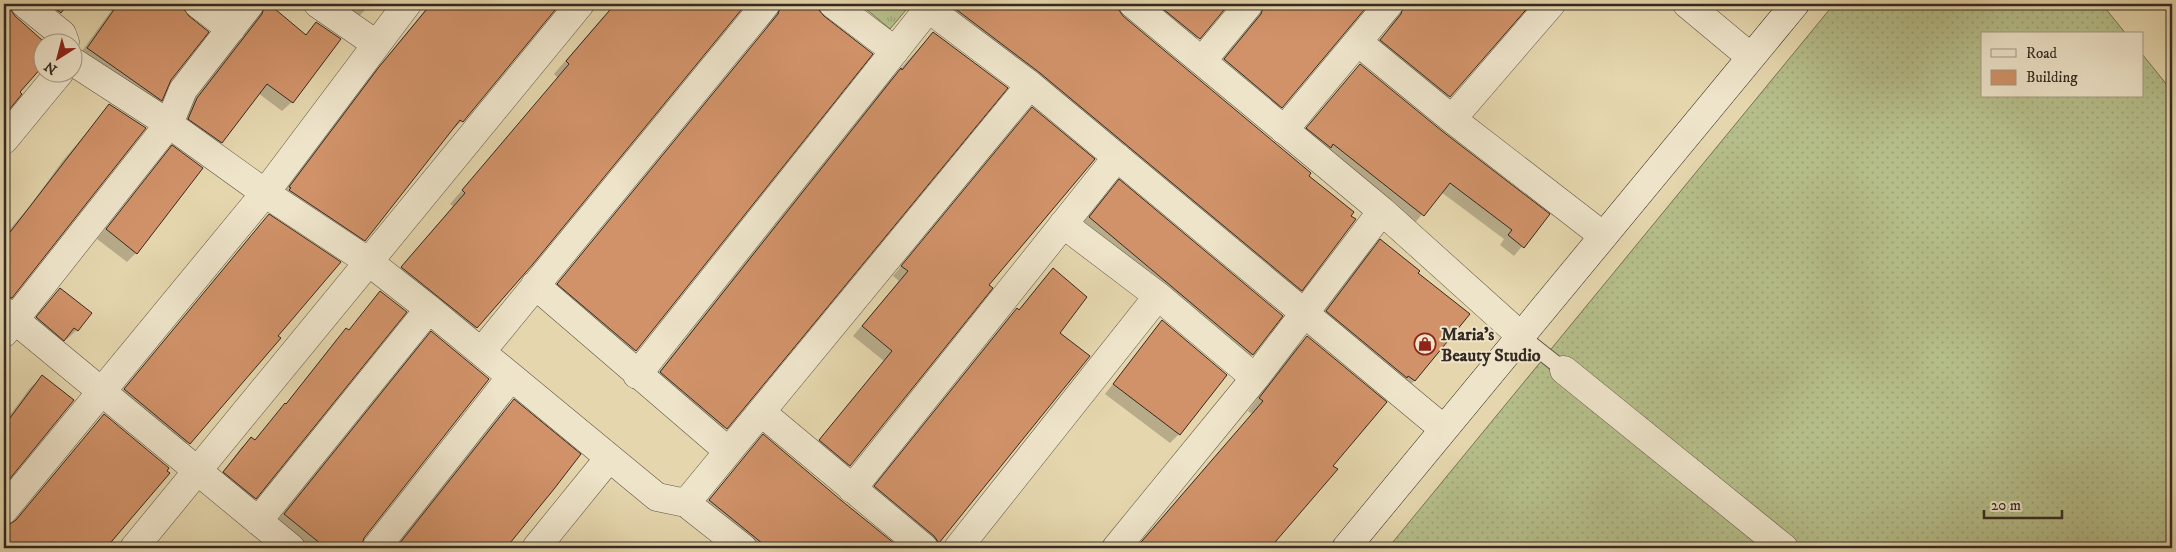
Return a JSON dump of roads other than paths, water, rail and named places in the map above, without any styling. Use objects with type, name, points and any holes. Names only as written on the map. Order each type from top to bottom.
[{"type":"street","points":[[25,4],[60,32]]},
{"type":"street","points":[[198,4],[231,29]]},
{"type":"street","points":[[250,4],[183,90],[169,124],[8,321],[102,393],[291,548]]},
{"type":"street","points":[[318,4],[376,44]]},
{"type":"street","points":[[4,510],[265,193],[408,4]]},
{"type":"street","points":[[481,352],[766,4]]},
{"type":"street","points":[[833,4],[895,51]]},
{"type":"street","points":[[1133,4],[1382,211],[1516,332]]},
{"type":"street","points":[[1202,61],[1249,4]]},
{"type":"street","points":[[1284,130],[1389,4]]},
{"type":"street","points":[[1452,119],[1551,4]]},
{"type":"street","points":[[1688,4],[1741,49]]},
{"type":"street","points":[[1346,548],[1516,332],[1593,228],[1778,4]]},
{"type":"street","points":[[1329,548],[1434,422],[1516,332],[1796,4]]},
{"type":"street","points":[[134,548],[369,262],[574,6]]},
{"type":"street","points":[[637,375],[930,6],[1030,85],[1434,422]]},
{"type":"street","points":[[1358,42],[1452,119],[1593,228]]},
{"type":"street","points":[[82,67],[169,124],[265,193],[369,262],[429,309],[657,497],[686,503],[727,543]]},
{"type":"street","points":[[4,140],[52,82]]},
{"type":"street","points":[[686,503],[1030,85]]},
{"type":"street","points":[[852,489],[1117,157]]},
{"type":"street","points":[[1116,548],[1255,378],[1382,211]]},
{"type":"street","points":[[1063,224],[1158,296],[1255,378]]},
{"type":"street","points":[[535,286],[728,451]]},
{"type":"street","points":[[958,548],[1158,296]]},
{"type":"street","points":[[258,521],[429,309]]},
{"type":"street","points":[[1564,370],[1784,548]]},
{"type":"street","points":[[376,548],[511,377]]},
{"type":"street","points":[[761,412],[924,548]]},
{"type":"street","points":[[536,548],[609,458]]},
{"type":"lane","points":[[1516,332],[1564,370]]},
{"type":"place","name":"Maria's Beauty Studio","points":[[1425,344]]}]
